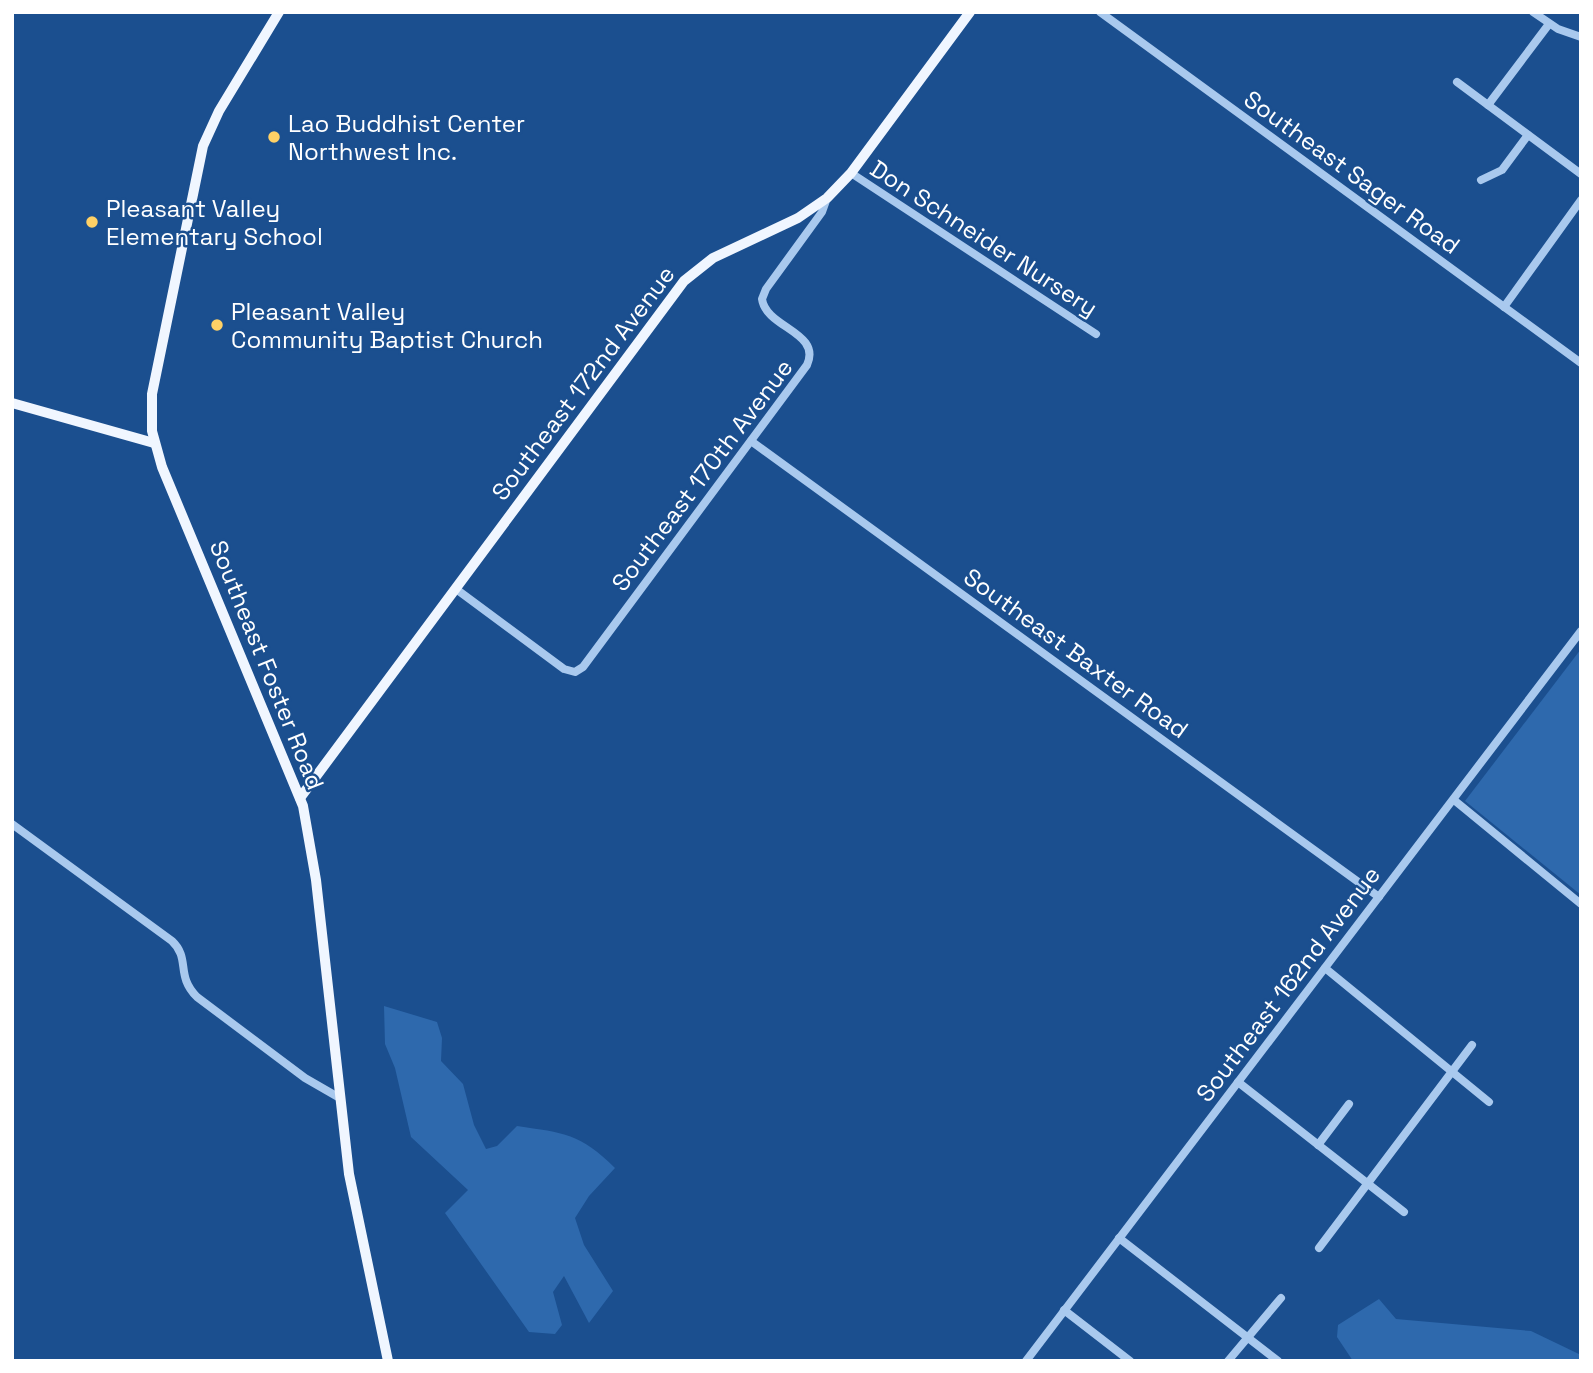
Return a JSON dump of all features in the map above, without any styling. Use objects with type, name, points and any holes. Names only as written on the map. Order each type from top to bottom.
[{"type":"main road","name":"Southeast Foster Road","points":[[279,12],[219,111],[204,146],[152,394],[154,443],[300,798],[314,867],[338,1097],[353,1196],[388,1361]]},
{"type":"main road","name":"Southeast 172nd Avenue","points":[[300,798],[689,276],[718,255],[798,218],[827,198],[851,173],[970,12]]},
{"type":"main road","points":[[12,402],[154,443]]},
{"type":"street","name":"Southeast Sager Road","points":[[1100,12],[1581,363]]},
{"type":"street","points":[[1533,12],[1549,24],[1581,37]]},
{"type":"street","points":[[1488,105],[1549,24]]},
{"type":"street","points":[[1457,82],[1581,174]]},
{"type":"street","points":[[1481,180],[1502,170],[1528,135]]},
{"type":"street","name":"Don Schneider Nursery","points":[[851,173],[1096,334]]},
{"type":"street","name":"Southeast 170th Avenue","points":[[456,589],[564,669],[575,672],[586,665],[810,359],[806,342],[766,311],[762,295],[822,212],[827,198]]},
{"type":"street","points":[[1504,307],[1581,200]]},
{"type":"street","name":"Southeast Baxter Road","points":[[751,441],[1379,897]]},
{"type":"street","name":"Southeast 162nd Avenue","points":[[1026,1361],[1581,631]]},
{"type":"street","points":[[1454,800],[1581,904]]},
{"type":"street","points":[[12,824],[172,941],[181,954],[185,984],[197,997],[305,1078],[338,1097]]},
{"type":"street","points":[[1325,968],[1489,1102]]},
{"type":"street","points":[[1319,1248],[1472,1045]]},
{"type":"street","points":[[1238,1082],[1404,1212]]},
{"type":"street","points":[[1318,1145],[1349,1104]]},
{"type":"street","points":[[1119,1238],[1278,1361]]},
{"type":"street","points":[[1228,1361],[1281,1298]]},
{"type":"street","points":[[1064,1310],[1130,1361]]},
{"type":"shaded area","points":[[1581,649],[1581,895],[1465,801]]},
{"type":"shaded area","points":[[384,1006],[437,1022],[442,1038],[441,1061],[463,1084],[474,1125],[486,1149],[497,1146],[517,1126],[533,1128],[581,1141],[615,1168],[589,1196],[575,1218],[584,1245],[613,1291],[589,1323],[564,1276],[553,1292],[562,1325],[555,1334],[529,1332],[445,1213],[468,1190],[411,1137],[395,1068],[385,1044]]},
{"type":"shaded area","points":[[1379,1299],[1396,1319],[1531,1331],[1581,1355],[1581,1361],[1353,1361],[1337,1337],[1338,1325]]},
{"type":"place","name":"Lao Buddhist Center Northwest Inc.","points":[[274,137]]},
{"type":"place","name":"Pleasant Valley Elementary School","points":[[92,222]]},
{"type":"place","name":"Pleasant Valley Community Baptist Church","points":[[217,325]]}]
